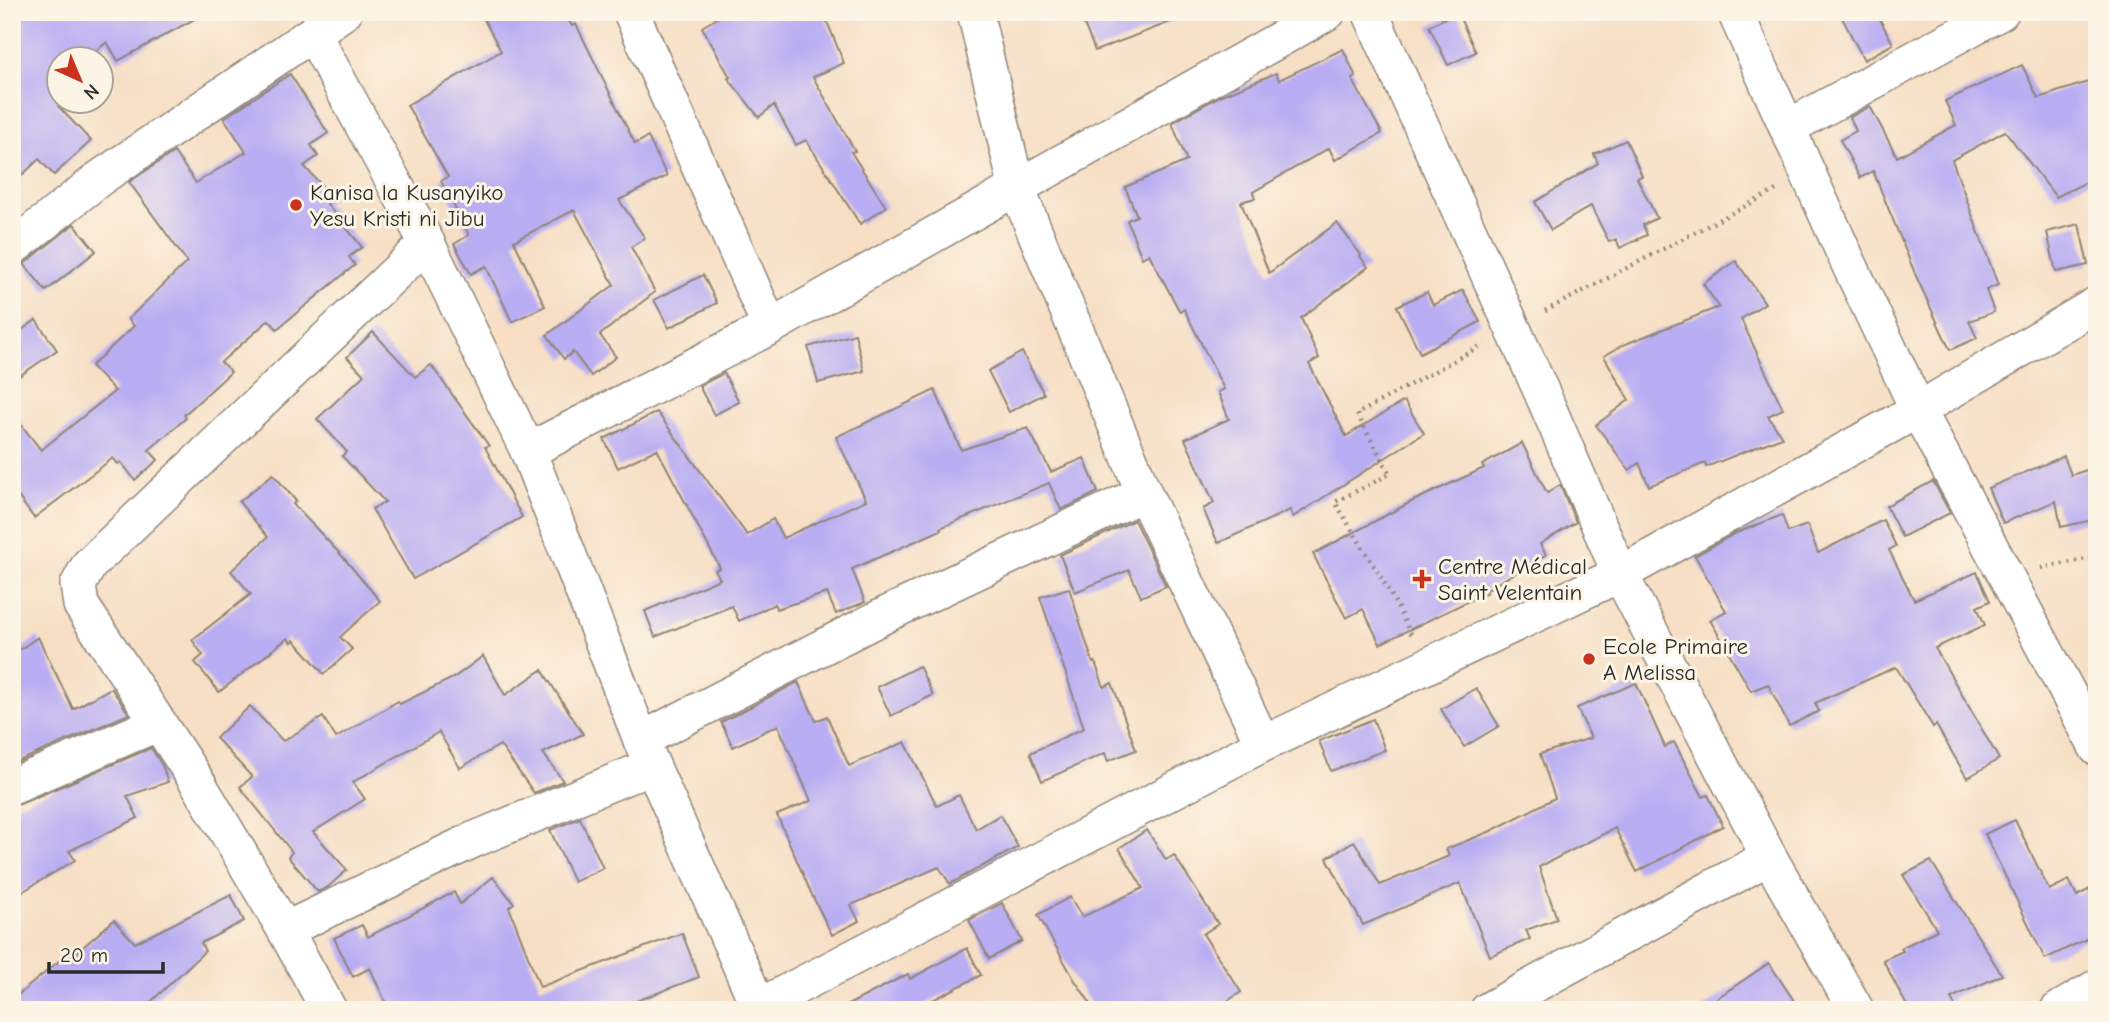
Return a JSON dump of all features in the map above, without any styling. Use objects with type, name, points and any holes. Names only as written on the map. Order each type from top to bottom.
[{"type":"street","points":[[631,12],[770,327]]},
{"type":"street","points":[[975,12],[1017,189],[1144,493],[1262,744]]},
{"type":"street","points":[[528,452],[770,327],[1328,12]]},
{"type":"street","points":[[1370,12],[1542,393],[1620,574],[1769,857],[1856,1010]]},
{"type":"street","points":[[1735,12],[1918,410],[2097,748]]},
{"type":"street","points":[[1787,128],[2001,12]]},
{"type":"street","points":[[12,248],[100,178],[334,18],[427,243],[528,452],[646,753],[759,1008],[1262,744],[1620,574],[1918,410],[2097,304]]},
{"type":"street","points":[[329,1010],[198,783],[81,605],[78,585],[89,565],[427,243]]},
{"type":"street","points":[[285,930],[646,753],[889,613],[1144,493]]},
{"type":"street","points":[[12,786],[159,723]]},
{"type":"street","points":[[1488,1010],[1769,857]]},
{"type":"street","points":[[2058,1010],[2097,987]]},
{"type":"path","points":[[2006,575],[2097,557]]},
{"type":"building","points":[[12,12],[207,12],[118,61],[116,46],[109,46],[107,42],[102,46],[46,46],[46,116],[67,116],[91,141],[54,175],[39,159],[12,185]]},
{"type":"building","points":[[480,12],[563,12],[572,26],[576,24],[635,144],[648,137],[667,176],[619,200],[645,238],[631,247],[655,292],[600,335],[616,357],[591,376],[573,352],[564,359],[547,335],[614,285],[574,210],[514,241],[545,306],[512,322],[486,266],[471,274],[454,244],[469,235],[441,181],[448,177],[407,105],[501,51]]},
{"type":"building","points":[[727,12],[823,12],[844,63],[813,77],[855,151],[851,152],[886,207],[860,224],[806,140],[796,145],[774,105],[759,117],[728,78],[730,77],[702,27]]},
{"type":"building","points":[[1079,12],[1188,12],[1189,15],[1095,51]]},
{"type":"building","points":[[1457,12],[1476,52],[1448,65],[1429,26]]},
{"type":"building","points":[[1839,12],[1876,12],[1893,44],[1864,60]]},
{"type":"building","points":[[1343,49],[1356,77],[1352,79],[1382,133],[1335,160],[1329,148],[1253,192],[1255,198],[1241,202],[1269,273],[1337,223],[1368,267],[1301,318],[1319,358],[1309,364],[1346,436],[1404,401],[1424,433],[1293,517],[1290,510],[1218,543],[1203,509],[1214,503],[1185,439],[1229,419],[1218,392],[1224,389],[1184,309],[1180,312],[1149,254],[1142,258],[1127,220],[1137,216],[1125,187],[1187,161],[1172,123],[1220,96],[1276,73],[1279,80]]},
{"type":"building","points":[[2022,65],[2038,98],[2091,81],[2097,100],[2097,177],[2056,197],[2005,131],[1952,160],[1998,285],[1986,290],[1994,312],[1969,321],[1977,338],[1950,350],[1873,171],[1860,178],[1840,140],[1856,131],[1850,117],[1870,106],[1897,157],[1956,125],[1945,101]]},
{"type":"building","points":[[290,74],[328,133],[311,145],[318,156],[304,166],[333,198],[327,204],[362,247],[349,257],[355,265],[277,329],[269,320],[221,362],[231,372],[184,415],[186,418],[149,450],[158,460],[135,480],[121,462],[118,464],[113,458],[34,518],[12,488],[12,413],[41,450],[115,391],[91,366],[134,326],[128,319],[187,262],[129,182],[174,152],[196,183],[246,152],[224,118]]},
{"type":"building","points":[[1626,140],[1642,176],[1637,178],[1657,218],[1643,225],[1647,235],[1620,248],[1616,239],[1609,242],[1591,206],[1551,230],[1535,202],[1598,163],[1594,154]]},
{"type":"building","points":[[74,224],[96,251],[46,291],[24,264]]},
{"type":"building","points":[[2079,224],[2088,265],[2056,272],[2047,232]]},
{"type":"building","points":[[1736,261],[1765,303],[1741,319],[1783,409],[1768,416],[1782,437],[1706,467],[1705,463],[1649,486],[1639,463],[1629,470],[1596,425],[1629,400],[1604,356],[1623,345],[1719,307],[1703,284]]},
{"type":"building","points":[[703,275],[717,303],[669,328],[654,300]]},
{"type":"building","points":[[1463,290],[1480,322],[1420,353],[1397,306],[1427,292],[1433,305]]},
{"type":"building","points":[[36,320],[57,350],[12,381],[12,337]]},
{"type":"building","points":[[373,332],[415,377],[431,365],[489,446],[485,447],[522,517],[413,579],[372,509],[385,502],[342,456],[347,452],[317,419],[364,375],[347,357]]},
{"type":"building","points":[[855,334],[864,371],[818,383],[808,347]]},
{"type":"building","points":[[1022,352],[1044,394],[1009,412],[988,371]]},
{"type":"building","points":[[724,373],[739,402],[714,415],[699,386]]},
{"type":"building","points":[[935,390],[961,450],[1028,428],[1051,472],[1084,458],[1098,492],[1061,510],[1049,483],[940,528],[941,530],[852,569],[865,602],[836,614],[827,593],[776,609],[775,604],[739,621],[732,606],[655,637],[645,611],[720,579],[715,570],[720,568],[657,449],[618,468],[604,439],[657,412],[747,535],[773,519],[783,538],[866,500],[836,437]]},
{"type":"building","points":[[1522,443],[1547,493],[1560,485],[1576,522],[1540,544],[1546,555],[1486,590],[1487,592],[1380,644],[1363,609],[1346,618],[1313,554],[1411,502],[1484,468],[1482,465]]},
{"type":"building","points":[[2064,456],[2071,475],[2090,469],[2097,500],[2097,519],[2061,527],[2056,501],[2003,523],[1988,488]]},
{"type":"building","points":[[273,474],[296,501],[293,504],[380,601],[340,637],[352,649],[324,674],[294,640],[291,643],[288,638],[219,692],[195,662],[203,655],[192,640],[251,594],[231,571],[268,537],[239,502]]},
{"type":"building","points":[[1933,481],[1950,513],[1902,537],[1886,506]]},
{"type":"building","points":[[1782,515],[1788,532],[1807,525],[1818,553],[1883,520],[1896,546],[1889,550],[1914,600],[1977,572],[1990,601],[1977,607],[1985,625],[1935,648],[1999,759],[1967,778],[1936,725],[1933,727],[1896,667],[1815,703],[1819,711],[1789,726],[1768,684],[1751,691],[1710,620],[1726,611],[1695,556],[1734,534]]},
{"type":"building","points":[[1134,520],[1166,586],[1141,597],[1129,570],[1075,592],[1060,555]]},
{"type":"building","points":[[1069,588],[1093,663],[1095,662],[1104,687],[1112,683],[1136,750],[1108,761],[1105,753],[1042,781],[1030,753],[1084,728],[1040,597]]},
{"type":"building","points":[[38,637],[73,709],[111,688],[129,714],[12,764],[12,655]]},
{"type":"building","points":[[483,656],[505,695],[542,670],[583,734],[543,753],[563,781],[534,793],[500,745],[460,768],[439,732],[353,782],[365,799],[313,832],[347,870],[318,892],[288,857],[292,852],[240,787],[252,777],[216,738],[250,706],[283,741],[323,717],[336,738],[398,701],[400,704],[455,677]]},
{"type":"building","points":[[919,666],[933,695],[891,716],[877,687]]},
{"type":"building","points":[[798,682],[816,721],[827,716],[849,766],[905,742],[937,806],[959,795],[976,829],[1000,815],[1018,847],[950,884],[939,867],[851,905],[859,921],[832,935],[777,815],[811,801],[778,725],[733,747],[721,722]]},
{"type":"building","points":[[1636,683],[1665,747],[1674,742],[1703,797],[1708,795],[1723,826],[1637,872],[1615,828],[1539,867],[1557,919],[1526,930],[1530,939],[1490,956],[1460,883],[1363,925],[1327,858],[1354,841],[1380,885],[1449,856],[1446,849],[1491,831],[1555,798],[1540,754],[1591,738],[1577,708]]},
{"type":"building","points":[[1476,688],[1499,726],[1464,747],[1441,709]]},
{"type":"building","points":[[1373,719],[1385,750],[1331,771],[1319,741]]},
{"type":"building","points":[[151,748],[162,765],[168,782],[127,796],[138,818],[69,851],[75,860],[12,898],[12,806]]},
{"type":"building","points":[[580,818],[603,868],[574,882],[550,830]]},
{"type":"building","points":[[2015,820],[2049,890],[2069,880],[2077,896],[2097,885],[2097,934],[2045,959],[1985,834]]},
{"type":"building","points":[[1147,830],[1166,860],[1174,855],[1218,924],[1203,934],[1241,992],[1214,1010],[1095,1010],[1038,915],[1070,897],[1082,917],[1143,888],[1119,848]]},
{"type":"building","points":[[1931,861],[2002,975],[1951,998],[1957,1010],[1909,1010],[1883,960],[1937,930],[1903,875]]},
{"type":"building","points":[[493,877],[514,903],[509,907],[540,987],[682,933],[699,977],[613,1010],[487,1010],[487,1007],[482,1010],[389,1010],[370,968],[353,977],[334,938],[362,925],[368,937],[454,892],[460,904]]},
{"type":"building","points":[[231,895],[244,921],[201,943],[205,951],[142,1010],[12,1010],[12,1000],[64,957],[67,961],[114,920],[135,943]]},
{"type":"building","points":[[1002,903],[1022,941],[989,959],[969,920]]},
{"type":"building","points":[[967,948],[981,975],[923,1005],[925,1010],[838,1010],[908,974],[910,979]]},
{"type":"building","points":[[1769,963],[1800,1010],[1701,1009]]},
{"type":"place","name":"Kanisa la Kusanyiko Yesu Kristi ni Jibu","points":[[296,205]]},
{"type":"place","name":"Centre Médical Saint Velentain","points":[[1422,579]]},
{"type":"place","name":"Ecole Primaire A Melissa","points":[[1589,659]]}]
